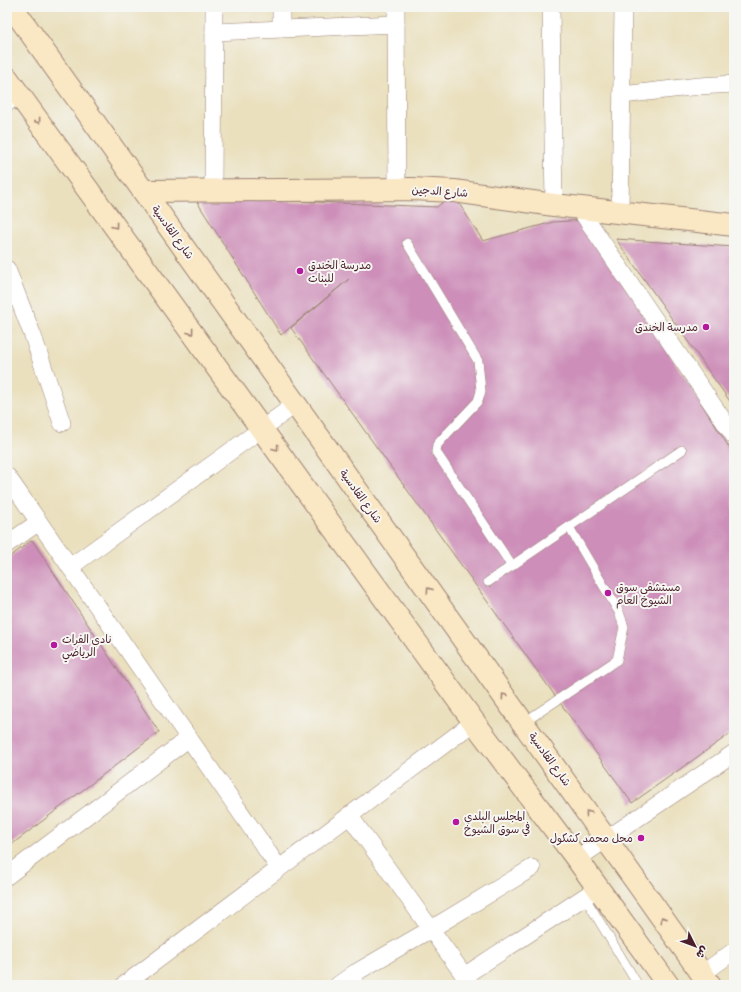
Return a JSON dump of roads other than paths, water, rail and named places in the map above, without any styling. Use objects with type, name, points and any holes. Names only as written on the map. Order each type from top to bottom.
[{"type":"main road","name":"شارع القادسية","points":[[12,7],[706,979]]},
{"type":"main road","points":[[11,92],[262,428],[474,722],[577,859],[591,892],[668,985]]},
{"type":"main road","name":"شارع الدجين","points":[[144,191],[397,189],[454,191],[554,205],[734,225]]},
{"type":"street","points":[[213,191],[214,7]]},
{"type":"street","points":[[281,7],[281,29]]},
{"type":"street","points":[[396,7],[397,189]]},
{"type":"street","points":[[551,7],[554,205]]},
{"type":"street","points":[[620,212],[623,7]]},
{"type":"street","points":[[214,32],[396,24]]},
{"type":"street","points":[[622,95],[699,86],[734,84]]},
{"type":"street","points":[[579,208],[734,436]]},
{"type":"street","points":[[7,269],[33,336],[62,423]]},
{"type":"street","points":[[70,567],[296,404]]},
{"type":"street","points":[[7,476],[279,868]]},
{"type":"street","points":[[7,544],[39,522]]},
{"type":"street","points":[[124,985],[474,722]]},
{"type":"street","points":[[7,876],[189,738]]},
{"type":"street","points":[[577,859],[734,753]]},
{"type":"street","points":[[349,816],[468,980],[591,892]]},
{"type":"street","points":[[338,985],[355,979],[532,868]]},
{"type":"street","points":[[706,979],[734,951]]},
{"type":"lane","points":[[407,242],[478,361],[480,391],[478,401],[437,445],[436,452],[512,566]]},
{"type":"lane","points":[[488,582],[682,450]]},
{"type":"lane","points":[[523,723],[617,660],[624,627],[618,612],[570,527]]},
{"type":"lane","points":[[591,892],[638,985]]},
{"type":"place","name":"مدرسة الخندق للبنات","points":[[300,271]]},
{"type":"place","name":"مدرسة الخندق","points":[[706,327]]},
{"type":"place","name":"مستشفى سوق الشيوخ العام","points":[[608,593]]},
{"type":"place","name":"نادي الفرات الرياضي","points":[[54,645]]},
{"type":"place","name":"المجلس البلدي في سوق الشيوخ","points":[[456,822]]},
{"type":"place","name":"محل محمد كشكول","points":[[641,838]]}]
